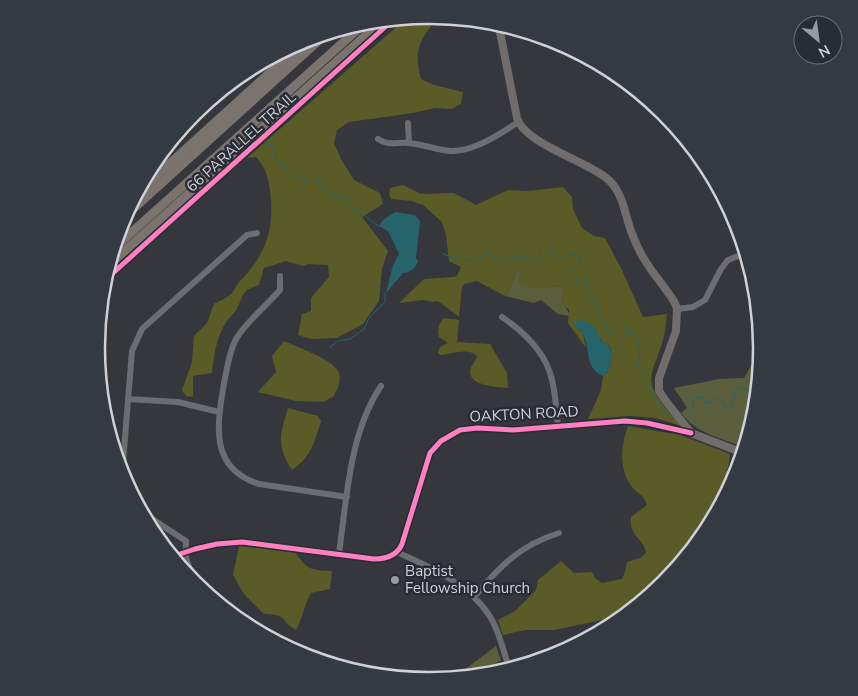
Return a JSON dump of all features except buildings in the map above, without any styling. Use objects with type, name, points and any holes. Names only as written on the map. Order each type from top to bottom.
[{"type":"highway","points":[[118,257],[373,29]]},
{"type":"highway","points":[[124,240],[354,33]]},
{"type":"highway","points":[[139,204],[314,45]]},
{"type":"highway","points":[[152,180],[288,56]]},
{"type":"main road","points":[[499,32],[518,122],[531,136],[599,172],[614,184],[622,200],[631,230],[645,260],[672,297],[678,309],[676,331],[660,374],[658,386],[665,400],[692,433],[736,450]]},
{"type":"street","points":[[378,139],[387,143],[409,143],[448,150],[459,150],[497,137],[518,122]]},
{"type":"street","points":[[408,123],[409,143]]},
{"type":"street","points":[[124,457],[132,351],[142,328],[247,235],[256,233]]},
{"type":"street","points":[[678,309],[686,309],[705,300],[728,260],[739,256]]},
{"type":"street","points":[[280,276],[280,290],[244,329],[233,346],[219,412],[218,436],[220,446],[230,465],[242,476],[259,484],[347,497]]},
{"type":"street","points":[[502,317],[532,343],[548,366],[554,385],[558,426]]},
{"type":"street","points":[[339,553],[356,446],[374,397],[381,386]]},
{"type":"street","points":[[128,399],[178,402],[219,412]]},
{"type":"street","name":"OAKTON ROAD","points":[[397,552],[404,538],[428,459],[433,449],[453,433],[467,429],[513,430],[632,422],[692,433]]},
{"type":"street","points":[[154,520],[183,538],[187,545],[186,552],[190,567]]},
{"type":"street","points":[[474,597],[514,554],[529,545],[559,533]]},
{"type":"street","points":[[179,554],[217,544],[242,542],[381,559],[397,552],[440,573],[480,603],[494,624],[507,662]]},
{"type":"green space","points":[[433,24],[423,38],[418,52],[421,79],[434,85],[463,92],[461,104],[451,109],[435,108],[349,122],[337,130],[334,143],[354,180],[380,193],[383,204],[362,217],[388,251],[382,268],[379,301],[363,324],[337,338],[311,339],[298,335],[302,314],[311,311],[311,298],[329,277],[328,265],[308,264],[303,266],[286,261],[264,268],[259,285],[244,293],[237,309],[226,322],[219,336],[212,373],[193,376],[193,397],[186,396],[182,390],[192,362],[194,336],[207,323],[214,304],[232,293],[256,262],[270,229],[271,205],[266,173],[256,157],[247,158],[398,25]]},
{"type":"green space","points":[[403,185],[421,194],[454,193],[476,205],[508,190],[528,191],[563,187],[572,197],[573,209],[582,228],[594,236],[605,238],[643,317],[667,314],[661,347],[651,379],[653,389],[659,399],[681,426],[656,418],[630,416],[588,419],[601,390],[603,376],[607,373],[611,364],[611,349],[608,344],[601,342],[600,338],[575,326],[583,333],[586,348],[568,323],[569,310],[562,304],[561,299],[564,289],[561,286],[537,289],[529,287],[519,283],[518,280],[522,271],[519,270],[516,272],[505,296],[477,281],[464,284],[462,287],[459,317],[438,301],[423,300],[399,303],[424,279],[454,277],[457,276],[461,267],[449,261],[446,235],[442,222],[423,205],[412,201],[391,199],[389,194],[390,188]]},
{"type":"green space","points":[[522,271],[520,275],[521,283],[531,287],[561,286],[564,289],[564,294],[561,299],[570,316],[558,314],[541,300],[534,303],[505,296],[516,272]]},
{"type":"green space","points":[[444,318],[459,320],[457,342],[490,344],[507,373],[508,388],[485,385],[474,380],[470,371],[477,356],[473,353],[465,351],[441,355],[438,353],[440,347],[448,343],[439,337],[438,334],[439,325]]},
{"type":"green space","points":[[284,341],[306,350],[331,363],[336,368],[340,379],[334,396],[323,402],[296,401],[258,392],[276,372],[272,356]]},
{"type":"green space","points":[[753,360],[747,411],[738,445],[702,431],[681,413],[687,408],[674,388],[719,379],[744,378]]},
{"type":"green space","points":[[288,408],[318,416],[321,421],[308,454],[292,470],[284,454],[281,440]]},
{"type":"green space","points":[[628,426],[680,435],[730,454],[727,474],[699,528],[673,562],[643,592],[607,619],[554,630],[525,630],[503,635],[498,620],[515,611],[536,590],[538,580],[561,561],[574,573],[592,572],[595,578],[602,583],[622,579],[627,562],[642,557],[646,552],[632,529],[631,517],[647,505],[632,487],[624,473],[622,449]]},
{"type":"green space","points":[[239,546],[295,552],[306,566],[332,571],[330,589],[311,593],[296,630],[281,617],[264,614],[244,594],[233,575]]},
{"type":"green space","points":[[496,646],[501,660],[492,666],[464,670]]},
{"type":"water","points":[[395,212],[415,215],[420,221],[416,258],[418,261],[414,268],[403,273],[386,293],[393,265],[399,254],[388,231],[379,226],[383,220]]},
{"type":"water","points":[[579,320],[594,326],[601,342],[608,344],[610,348],[612,356],[611,365],[603,376],[597,373],[590,363],[583,334],[573,322]]},
{"type":"waterway","points":[[262,141],[266,145],[270,144],[275,151],[275,157],[279,163],[293,176],[307,181],[318,182],[330,193],[349,199],[350,207],[379,226]]},
{"type":"waterway","points":[[443,254],[458,259],[470,260],[489,254],[505,262],[510,256],[532,260],[540,258],[539,249],[551,250],[560,258],[570,255],[580,257],[580,264],[571,272],[578,283],[586,280],[588,282],[585,289],[609,333],[618,333],[623,338],[626,334],[625,328],[633,335],[640,355],[637,365],[641,371],[646,373],[645,384],[667,415],[673,416]]},
{"type":"waterway","points":[[330,347],[338,341],[350,339],[364,329],[369,318],[385,302],[385,293]]},
{"type":"waterway","points":[[689,413],[694,406],[693,399],[702,396],[704,402],[708,403],[720,398],[728,409],[732,407],[738,387],[750,392]]},
{"type":"cycle path","name":"66 PARALLEL TRAIL","points":[[114,272],[385,27]]},
{"type":"cycle path","points":[[179,554],[217,544],[242,542],[374,559],[391,556],[402,544],[430,453],[441,441],[460,430],[477,428],[513,430],[625,421],[647,423],[691,433]]},
{"type":"place","name":"Baptist Fellowship Church","points":[[395,580]]}]
